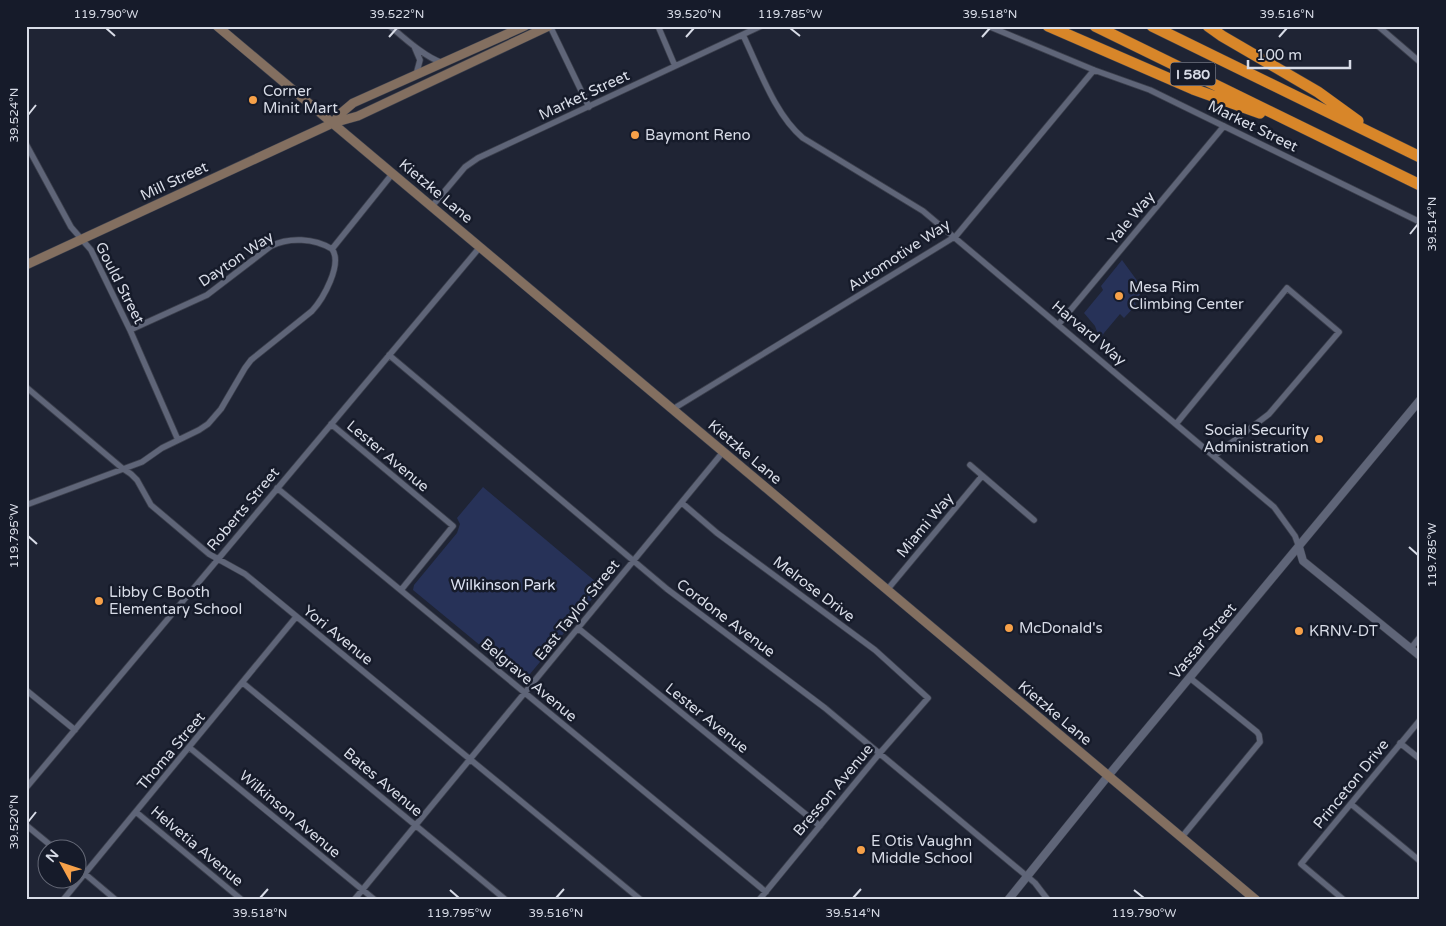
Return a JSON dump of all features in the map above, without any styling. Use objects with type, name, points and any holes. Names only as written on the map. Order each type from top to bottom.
[{"type":"highway","points":[[1048,26],[1212,97],[1290,122]]},
{"type":"highway","name":"I 580","points":[[1095,26],[1420,184]]},
{"type":"highway","name":"I 580","points":[[1152,26],[1375,134],[1420,158]]},
{"type":"highway","points":[[1208,26],[1323,95],[1375,134]]},
{"type":"main road","name":"Kietzke Lane","points":[[217,26],[393,174],[433,205],[480,247],[1256,900]]},
{"type":"main road","name":"Mill Street","points":[[26,265],[333,123],[358,116],[550,26]]},
{"type":"main road","name":"Mill Street","points":[[333,123],[353,103],[522,27]]},
{"type":"street","points":[[390,26],[412,45],[443,63]]},
{"type":"street","points":[[550,26],[588,107]]},
{"type":"street","points":[[658,26],[675,66]]},
{"type":"street","name":"Market Street","points":[[433,205],[465,167],[473,161],[761,26]]},
{"type":"street","name":"Market Street","points":[[988,26],[1094,70],[1150,90],[1420,222]]},
{"type":"street","points":[[1378,26],[1420,62]]},
{"type":"street","name":"Harvard Way","points":[[743,35],[781,113],[793,130],[803,138],[923,211],[954,237],[1279,512],[1295,536],[1303,560],[1420,656]]},
{"type":"street","points":[[412,45],[420,60],[416,75]]},
{"type":"street","name":"Automotive Way","points":[[673,409],[954,237],[1094,70]]},
{"type":"street","name":"Yale Way","points":[[1058,325],[1224,126]]},
{"type":"street","name":"Gould Street","points":[[26,144],[71,227],[91,250],[130,330],[178,440]]},
{"type":"street","points":[[26,505],[142,462],[162,448],[200,430],[208,424],[221,409],[251,360],[319,304],[329,286],[336,258],[332,249],[393,174]]},
{"type":"street","name":"Dayton Way","points":[[130,330],[207,295],[271,246],[279,242],[295,239],[303,240],[332,249]]},
{"type":"street","name":"Roberts Street","points":[[26,788],[480,247]]},
{"type":"street","points":[[1176,424],[1287,288],[1339,332],[1269,414],[1214,456]]},
{"type":"street","name":"Cordone Avenue","points":[[389,355],[667,589],[825,708],[1041,889],[1048,900]]},
{"type":"street","name":"Yori Avenue","points":[[26,386],[131,474],[137,480],[151,505],[217,559],[245,574],[641,900]]},
{"type":"street","name":"Vassar Street","points":[[1008,900],[1108,776],[1420,400]]},
{"type":"street","name":"Lester Avenue","points":[[331,424],[453,526],[401,590]]},
{"type":"street","name":"East Taylor Street","points":[[354,900],[724,452]]},
{"type":"street","points":[[970,465],[1034,520]]},
{"type":"street","name":"Miami Way","points":[[887,590],[982,476]]},
{"type":"street","name":"Belgrave Avenue","points":[[277,488],[766,892]]},
{"type":"street","name":"Melrose Drive","points":[[682,503],[717,532],[875,650],[928,698]]},
{"type":"street","name":"Thoma Street","points":[[88,870],[296,617]]},
{"type":"street","name":"Lester Avenue","points":[[579,628],[820,826]]},
{"type":"street","points":[[1411,648],[1420,638]]},
{"type":"street","points":[[1181,838],[1260,742],[1257,732],[1190,678]]},
{"type":"street","name":"Bates Avenue","points":[[243,683],[506,900]]},
{"type":"street","points":[[26,690],[75,730]]},
{"type":"street","name":"Bresson Avenue","points":[[759,900],[879,754],[928,698]]},
{"type":"street","name":"Princeton Drive","points":[[1344,900],[1301,864],[1420,720]]},
{"type":"street","points":[[1400,743],[1420,760]]},
{"type":"street","name":"Wilkinson Avenue","points":[[190,748],[375,900]]},
{"type":"street","points":[[1351,804],[1420,861]]},
{"type":"street","name":"Helvetia Avenue","points":[[136,812],[242,900]]},
{"type":"street","points":[[26,825],[42,838]]},
{"type":"street","points":[[88,877],[116,900]]},
{"type":"street","name":"Thoma Street","points":[[63,900],[73,888]]},
{"type":"green space","name":"Mesa Rim Climbing Center","points":[[1122,260],[1144,290],[1134,301],[1136,305],[1124,318],[1120,314],[1100,340],[1095,326],[1084,313],[1103,290],[1101,286]]},
{"type":"green space","name":"Wilkinson Park","points":[[483,487],[602,587],[530,674],[522,680],[413,590],[414,585],[457,533],[460,524],[457,518]]},
{"type":"place","name":"Corner Minit Mart","points":[[253,100]]},
{"type":"place","name":"Baymont Reno","points":[[635,135]]},
{"type":"place","name":"Mesa Rim Climbing Center","points":[[1119,296]]},
{"type":"place","name":"Social Security Administration","points":[[1319,439]]},
{"type":"place","name":"Libby C Booth Elementary School","points":[[99,601]]},
{"type":"place","name":"McDonald's","points":[[1009,628]]},
{"type":"place","name":"KRNV-DT","points":[[1299,631]]},
{"type":"place","name":"E Otis Vaughn Middle School","points":[[861,850]]}]
